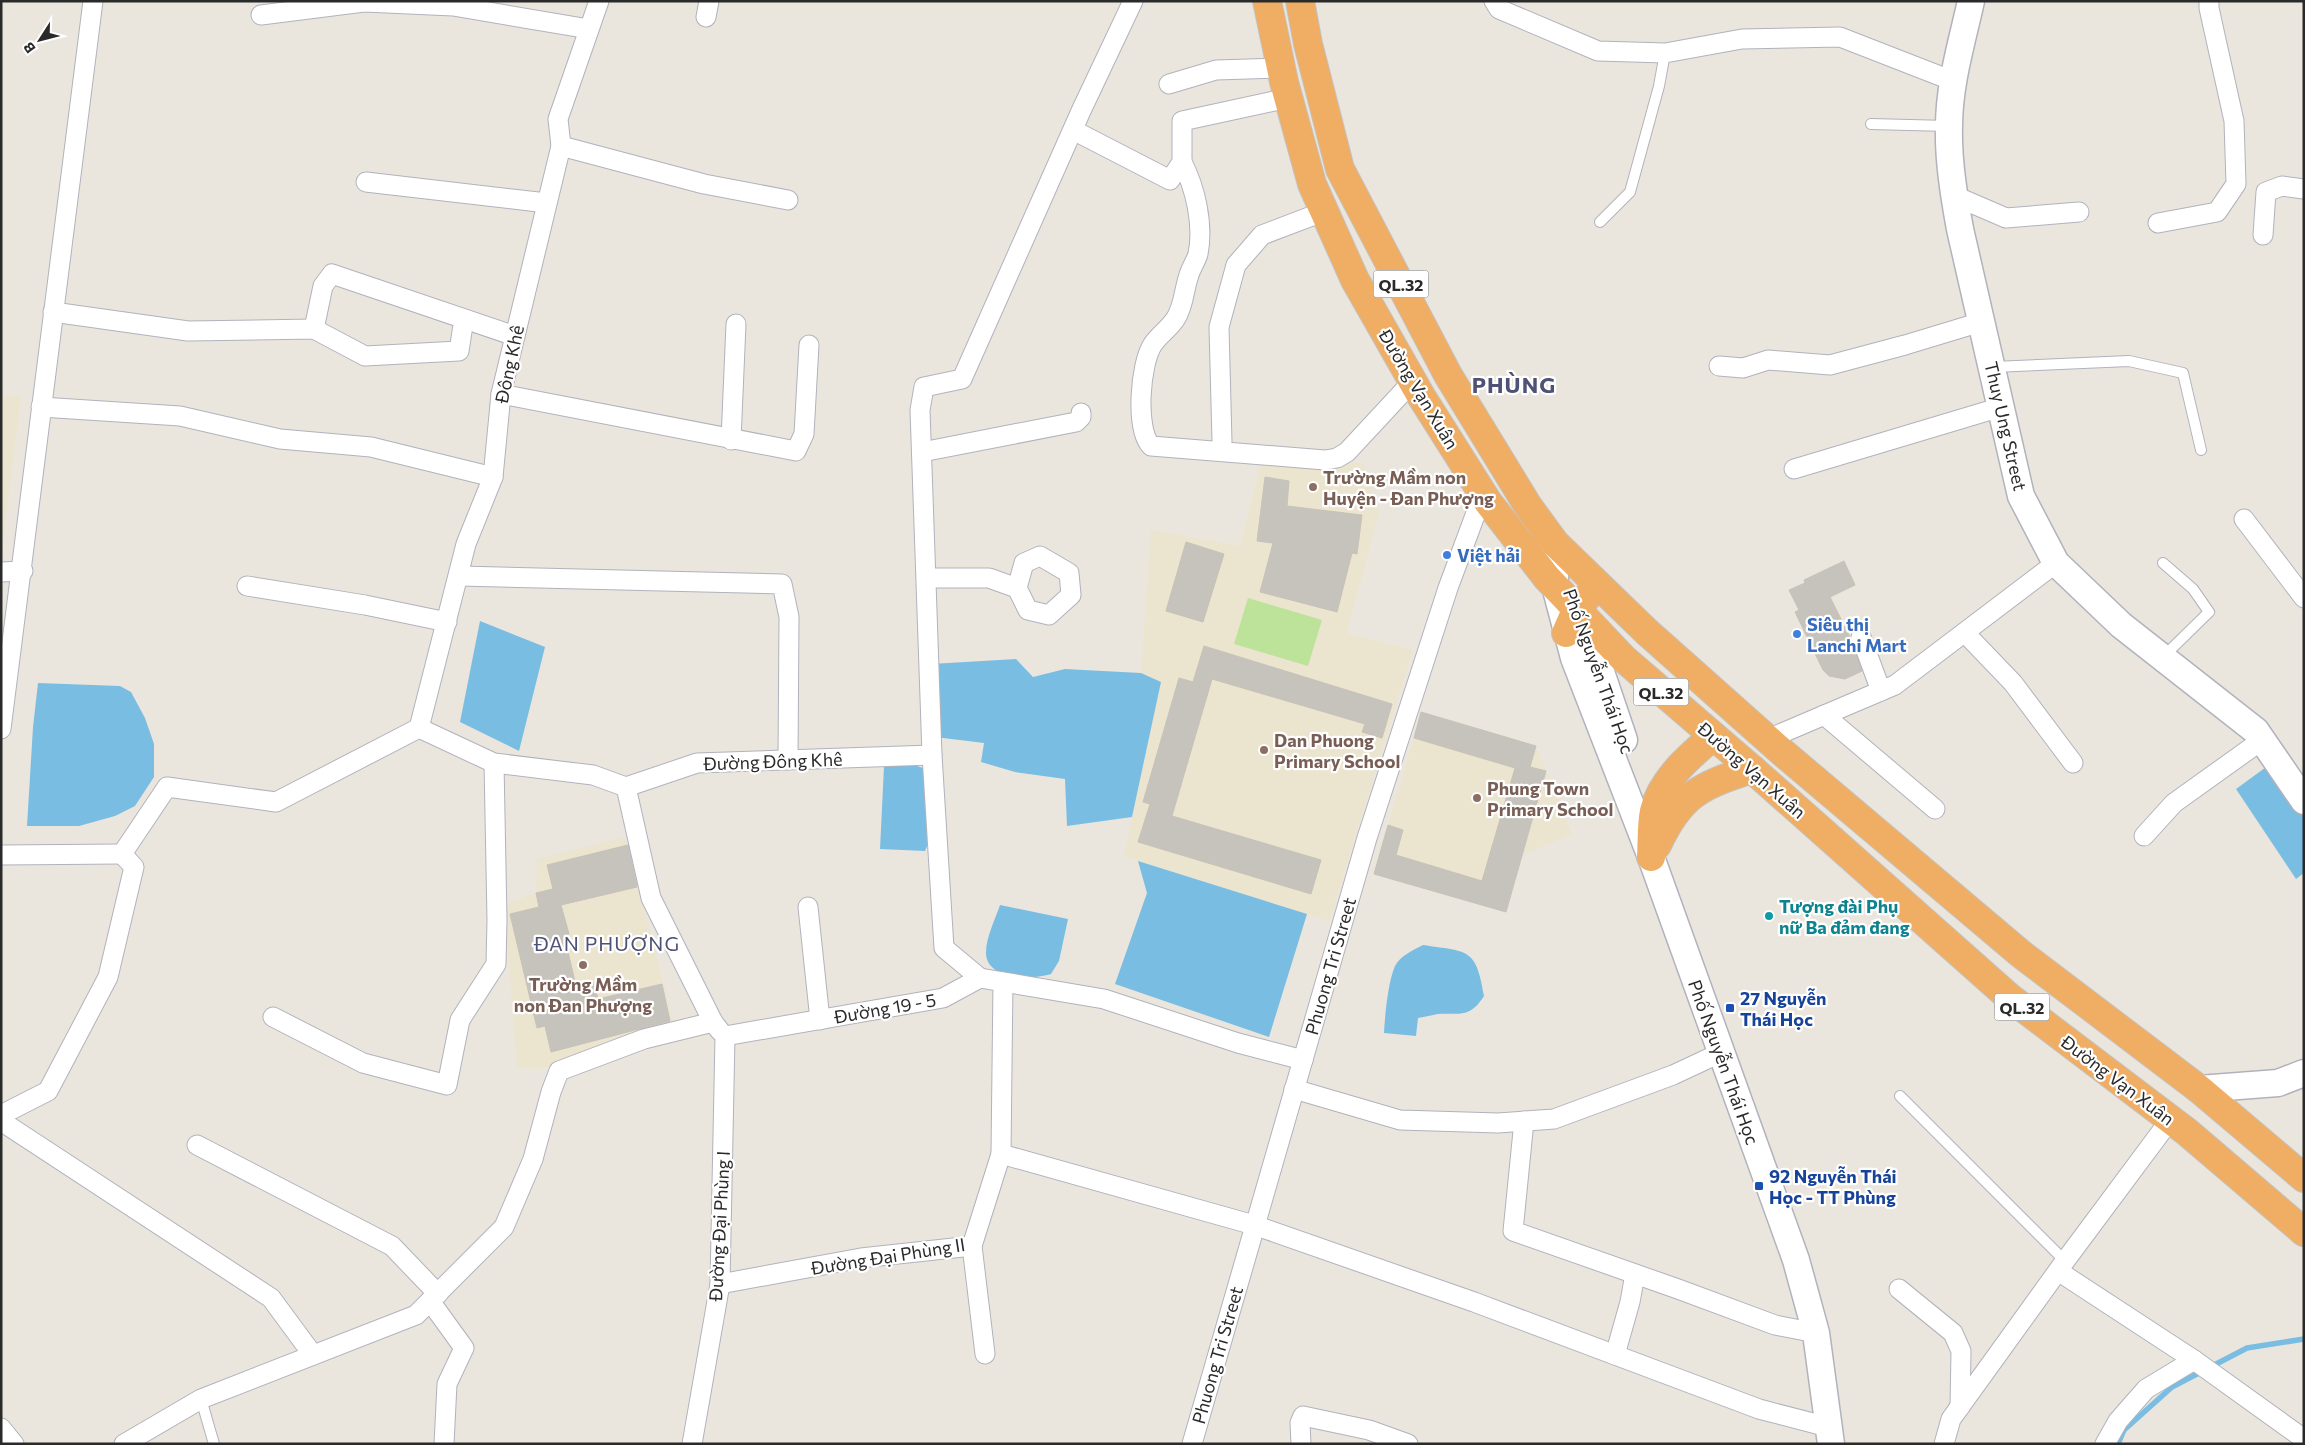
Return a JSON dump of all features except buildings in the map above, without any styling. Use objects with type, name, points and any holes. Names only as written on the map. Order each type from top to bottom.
[{"type":"highway","name":"Đường Vạn Xuân","points":[[1267,1],[1288,98],[1312,184],[1355,280],[1413,380],[1483,494],[1555,586],[1571,621],[1623,658],[1752,769],[2009,997],[2170,1120],[2304,1232]]},
{"type":"highway","name":"Đường Vạn Xuân","points":[[1300,1],[1308,44],[1340,169],[1448,375],[1528,506],[1555,543],[1647,632],[1768,739],[2022,954],[2199,1089],[2304,1178]]},
{"type":"highway","points":[[1571,621],[1598,584]]},
{"type":"highway","points":[[1651,857],[1654,810],[1662,792],[1671,778],[1691,755],[1713,736]]},
{"type":"highway","points":[[1651,857],[1673,814],[1690,795],[1715,782],[1752,769]]},
{"type":"main road","name":"Thuy Ung Street","points":[[1971,1],[1953,81],[1949,126],[1954,196],[2021,496],[2056,563],[2121,625],[2256,731],[2304,801]]},
{"type":"main road","points":[[1555,543],[1555,586]]},
{"type":"main road","name":"Phố Nguyễn Thái Học","points":[[1555,543],[1571,621],[1720,1053],[1796,1260],[1816,1333],[1827,1437]]},
{"type":"main road","points":[[2199,1089],[2278,1083],[2304,1073]]},
{"type":"street","points":[[1,729],[23,571],[41,407],[93,1]]},
{"type":"street","name":"Đông Khê","points":[[419,728],[466,544],[493,477],[501,394],[560,146],[558,119],[599,1]]},
{"type":"street","points":[[1133,1],[962,378],[924,387],[920,410],[932,755],[944,948],[980,978],[1104,999],[1238,1043],[1303,1060]]},
{"type":"street","points":[[1494,1],[1499,9],[1598,51],[1665,53],[1742,39],[1840,37],[1953,81]]},
{"type":"street","points":[[2158,223],[2217,212],[2236,184],[2234,121],[2209,1]]},
{"type":"street","points":[[261,15],[364,2],[453,6],[590,29]]},
{"type":"street","points":[[1169,84],[1216,70],[1281,68]]},
{"type":"street","points":[[1288,98],[1182,120],[1182,162],[1192,181],[1199,225],[1198,254],[1189,275],[1181,308],[1176,318],[1153,344],[1143,372],[1142,424],[1146,440],[1152,446],[1325,460],[1338,458],[1347,452],[1413,380]]},
{"type":"street","points":[[1073,130],[1170,180],[1182,162]]},
{"type":"street","points":[[560,146],[704,184],[788,200]]},
{"type":"street","points":[[366,182],[547,203]]},
{"type":"street","points":[[2263,235],[2266,192],[2282,186],[2304,189]]},
{"type":"street","points":[[1954,196],[2006,218],[2079,212]]},
{"type":"street","points":[[1222,442],[1219,327],[1236,265],[1262,235],[1325,212]]},
{"type":"street","points":[[314,330],[323,286],[332,274],[515,336]]},
{"type":"street","points":[[53,312],[188,331],[314,330],[365,356],[414,355],[459,351],[464,319]]},
{"type":"street","points":[[1719,366],[1744,368],[1768,360],[1830,365],[1981,322]]},
{"type":"street","points":[[731,440],[736,324]]},
{"type":"street","points":[[501,394],[731,440],[796,451],[804,434],[809,345]]},
{"type":"street","points":[[41,407],[180,416],[280,439],[371,447],[493,477]]},
{"type":"street","points":[[1794,469],[2001,407]]},
{"type":"street","points":[[922,452],[1076,422],[1081,413]]},
{"type":"street","name":"Phuong Tri Street","points":[[1192,1444],[1367,838],[1448,588],[1483,494]]},
{"type":"street","points":[[2244,519],[2304,598]]},
{"type":"street","points":[[1768,739],[1895,685],[2056,563]]},
{"type":"street","points":[[1,572],[23,571]]},
{"type":"street","points":[[459,576],[782,584],[789,617],[788,760]]},
{"type":"street","points":[[927,578],[990,578],[1017,588]]},
{"type":"street","points":[[246,586],[365,605],[447,622]]},
{"type":"street","points":[[1965,632],[2013,682],[2072,763]]},
{"type":"street","points":[[1861,637],[1881,691]]},
{"type":"street","points":[[1824,715],[1934,808]]},
{"type":"street","points":[[122,854],[167,787],[276,802],[419,728],[494,763],[593,775],[626,787],[651,898],[713,1022],[725,1036]]},
{"type":"street","points":[[2144,836],[2174,803],[2262,740]]},
{"type":"street","name":"Đường Đông Khê","points":[[626,787],[697,763],[932,755]]},
{"type":"street","points":[[273,1017],[363,1063],[447,1085],[460,1020],[496,964],[494,763]]},
{"type":"street","points":[[1,855],[122,854],[134,867],[108,977],[48,1092],[1,1115]]},
{"type":"street","points":[[808,907],[820,1020]]},
{"type":"street","name":"Đường 19 - 5","points":[[725,1036],[943,998],[980,978]]},
{"type":"street","name":"Đường Đại Phùng II","points":[[720,1284],[862,1258],[972,1246],[1001,1154],[1003,982]]},
{"type":"street","points":[[124,1444],[202,1399],[416,1315],[504,1227],[533,1159],[551,1092],[559,1071],[644,1038],[713,1022]]},
{"type":"street","name":"Đường Đại Phùng I","points":[[692,1444],[720,1284],[725,1036]]},
{"type":"street","points":[[1294,1090],[1400,1120],[1524,1121],[1554,1118],[1612,1099],[1673,1076],[1720,1053]]},
{"type":"street","points":[[1944,1444],[1951,1420],[1960,1407],[2061,1266],[2170,1120]]},
{"type":"street","points":[[1,1121],[271,1298],[313,1355]]},
{"type":"street","points":[[1524,1121],[1513,1232],[1775,1325],[1816,1333]]},
{"type":"street","points":[[197,1145],[392,1246],[434,1297],[464,1348],[448,1384],[444,1444]]},
{"type":"street","points":[[1001,1154],[1254,1225],[1474,1302],[1759,1409],[1827,1437]]},
{"type":"street","points":[[972,1246],[985,1354]]},
{"type":"street","points":[[2061,1266],[2304,1439]]},
{"type":"street","points":[[1615,1355],[1630,1302],[1635,1274]]},
{"type":"street","points":[[1899,1289],[1954,1333],[1961,1351],[1960,1407]]},
{"type":"street","points":[[2105,1444],[2118,1420],[2146,1389],[2194,1360]]},
{"type":"street","points":[[1301,1444],[1300,1423],[1304,1416],[1369,1430],[1408,1444]]},
{"type":"street","points":[[1,1428],[14,1444]]},
{"type":"lane","points":[[1600,222],[1630,192],[1659,86],[1665,53]]},
{"type":"lane","points":[[1871,124],[1949,126]]},
{"type":"lane","points":[[1992,367],[2129,361],[2184,373],[2201,450]]},
{"type":"lane","points":[[2162,658],[2209,612],[2193,589],[2163,563]]},
{"type":"lane","points":[[1900,1096],[2061,1266]]},
{"type":"lane","points":[[202,1399],[214,1444]]},
{"type":"shaded area","points":[[21,396],[1,560],[1,397]]},
{"type":"shaded area","name":"Dan Phuong Primary School","points":[[1262,458],[1363,463],[1379,512],[1347,633],[1413,650],[1329,921],[1124,856],[1161,682],[1141,673],[1151,530],[1240,546]]},
{"type":"shaded area","name":"Phung Town Primary School","points":[[1421,712],[1536,746],[1572,834],[1522,855],[1506,912],[1374,874]]},
{"type":"shaded area","name":"Trường Mầm non Đan Phượng","points":[[625,837],[674,1025],[540,1069],[517,1068],[504,904],[536,893],[537,859]]},
{"type":"green space","points":[[1248,598],[1322,620],[1308,666],[1234,644]]},
{"type":"water","points":[[480,621],[545,647],[519,751],[460,722]]},
{"type":"water","points":[[1016,659],[1033,677],[1065,669],[1141,673],[1161,682],[1132,817],[1067,826],[1065,779],[1015,772],[981,762],[984,743],[935,737],[931,664]]},
{"type":"water","points":[[38,683],[120,686],[131,692],[145,718],[154,744],[154,777],[135,806],[115,816],[79,826],[27,826],[33,727]]},
{"type":"water","points":[[2273,762],[2304,809],[2304,873],[2296,879],[2236,789]]},
{"type":"water","points":[[914,765],[926,769],[928,844],[925,851],[880,849],[884,766]]},
{"type":"water","points":[[1138,861],[1307,914],[1269,1037],[1115,984],[1147,893]]},
{"type":"water","points":[[1000,905],[1068,919],[1059,961],[1051,974],[1033,977],[1012,976],[994,969],[988,962],[986,953],[987,941]]},
{"type":"water","points":[[1423,945],[1460,951],[1473,960],[1481,980],[1484,996],[1474,1008],[1464,1013],[1438,1014],[1418,1018],[1416,1036],[1384,1033],[1389,989],[1395,966],[1403,956]]},
{"type":"waterway","points":[[2118,1444],[2124,1430],[2172,1387],[2247,1348],[2304,1339]]},
{"type":"place","name":"Trường Mầm non Huyện - Đan Phượng","points":[[1313,487]]},
{"type":"place","name":"Việt hải","points":[[1447,555]]},
{"type":"place","name":"Siêu thị Lanchi Mart","points":[[1797,634]]},
{"type":"place","name":"Dan Phuong Primary School","points":[[1264,750]]},
{"type":"place","name":"Phung Town Primary School","points":[[1477,798]]},
{"type":"place","name":"Tượng đài Phụ nữ Ba đảm đang","points":[[1769,916]]},
{"type":"place","name":"Trường Mầm non Đan Phượng","points":[[583,965]]},
{"type":"place","name":"27 Nguyễn Thái Học","points":[[1730,1008]]},
{"type":"place","name":"92 Nguyễn Thái Học - TT Phùng","points":[[1759,1186]]},
{"type":"district","name":"PHÙNG","points":[[1514,384]]},
{"type":"district","name":"ĐAN PHƯỢNG","points":[[607,943]]}]
